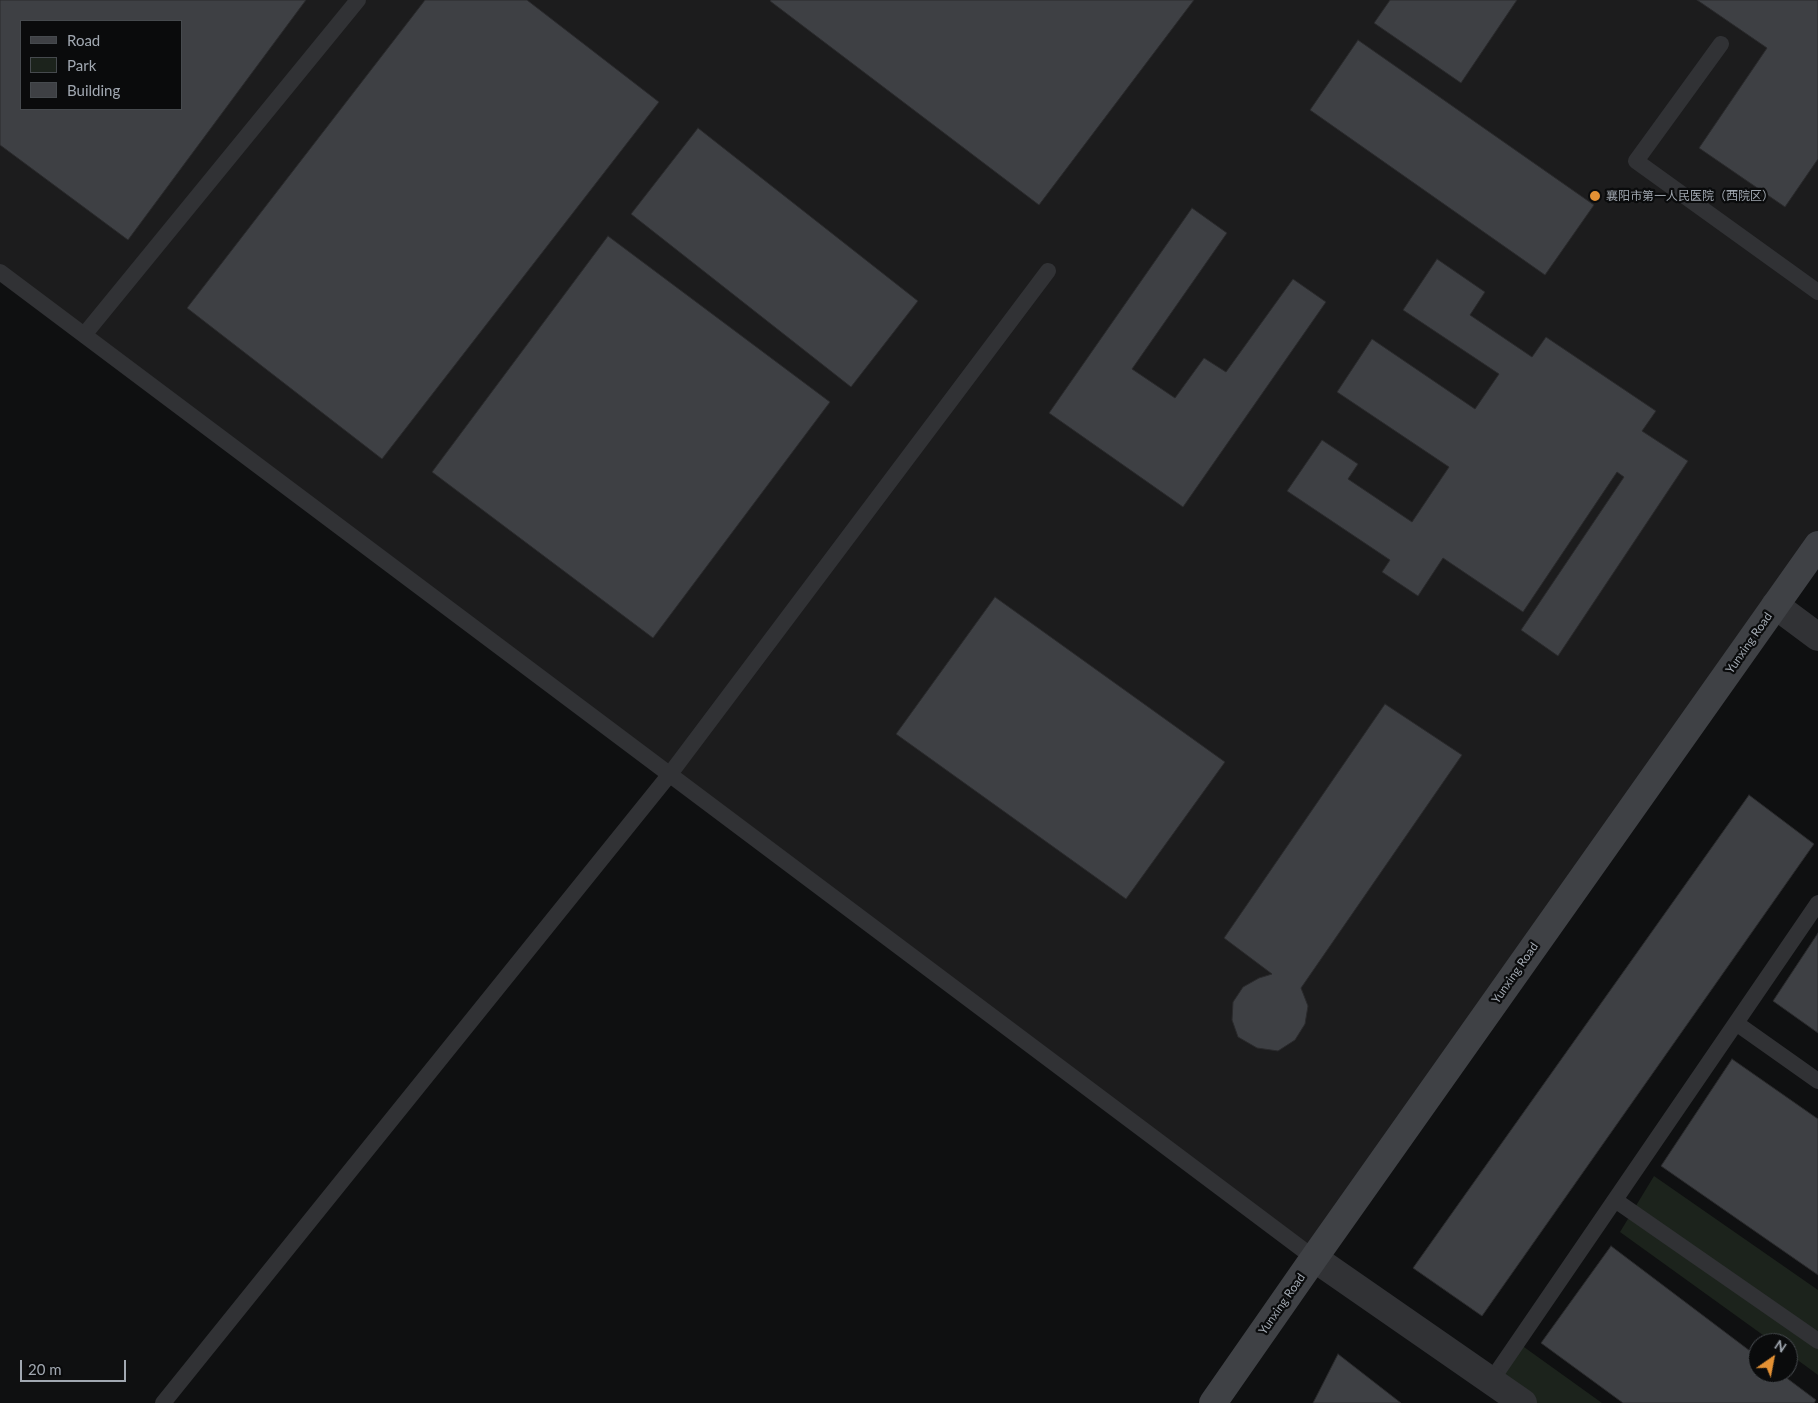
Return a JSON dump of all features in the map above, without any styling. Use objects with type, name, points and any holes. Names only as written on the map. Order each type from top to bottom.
[{"type":"main road","name":"Yunxing Road","points":[[1213,1403],[1818,544]]},
{"type":"street","points":[[1775,605],[1818,637]]},
{"type":"street","points":[[1314,1258],[1523,1403]]},
{"type":"lane","points":[[84,335],[358,0]]},
{"type":"lane","points":[[1720,44],[1636,161],[1818,292]]},
{"type":"lane","points":[[163,1403],[670,774],[1048,271]]},
{"type":"lane","points":[[0,272],[1314,1258]]},
{"type":"lane","points":[[1490,1380],[1818,903]]},
{"type":"lane","points":[[1736,1023],[1818,1081]]},
{"type":"lane","points":[[1614,1200],[1818,1341]]},
{"type":"shaded area","points":[[0,0],[1818,0],[1818,545],[1314,1258],[0,273]]},
{"type":"green space","points":[[1654,1176],[1818,1290],[1818,1375],[1798,1360],[1798,1333],[1760,1333],[1620,1232]]},
{"type":"green space","points":[[1517,1342],[1602,1403],[1523,1403],[1491,1381]]},
{"type":"building","points":[[0,0],[306,0],[128,240],[0,145]]},
{"type":"building","points":[[425,0],[527,0],[659,102],[382,459],[187,308]]},
{"type":"building","points":[[771,0],[1194,0],[1039,205]]},
{"type":"building","points":[[1390,0],[1517,0],[1461,83],[1374,23]]},
{"type":"building","points":[[1697,0],[1818,0],[1818,159],[1785,207],[1699,148],[1767,48]]},
{"type":"building","points":[[1358,40],[1594,205],[1545,275],[1310,110]]},
{"type":"building","points":[[698,128],[918,301],[851,387],[631,214]]},
{"type":"building","points":[[1192,208],[1227,233],[1132,369],[1175,398],[1204,358],[1226,372],[1293,279],[1326,302],[1183,507],[1049,413]]},
{"type":"building","points":[[608,236],[830,402],[653,638],[432,472]]},
{"type":"building","points":[[1437,259],[1485,292],[1470,315],[1532,357],[1546,337],[1656,411],[1642,431],[1688,461],[1558,656],[1521,630],[1624,477],[1617,472],[1523,612],[1443,558],[1418,596],[1382,572],[1390,560],[1287,491],[1322,440],[1358,464],[1348,479],[1412,522],[1449,467],[1337,392],[1372,339],[1475,409],[1499,374],[1403,310]]},
{"type":"building","points":[[995,597],[1225,762],[1126,899],[896,734]]},
{"type":"building","points":[[1385,704],[1462,755],[1301,988],[1308,1006],[1305,1024],[1295,1040],[1278,1051],[1257,1048],[1238,1037],[1232,1020],[1233,1002],[1243,987],[1259,978],[1272,974],[1224,938]]},
{"type":"building","points":[[1749,795],[1814,844],[1482,1316],[1413,1268]]},
{"type":"building","points":[[1818,933],[1818,1033],[1773,1001]]},
{"type":"building","points":[[1732,1059],[1818,1119],[1818,1275],[1661,1166]]},
{"type":"building","points":[[1611,1246],[1748,1349],[1748,1383],[1793,1383],[1816,1400],[1814,1403],[1623,1403],[1541,1343]]},
{"type":"building","points":[[1338,1354],[1401,1403],[1313,1403]]},
{"type":"place","name":"襄阳市第一人民医院（西院区）","points":[[1595,196]]}]
